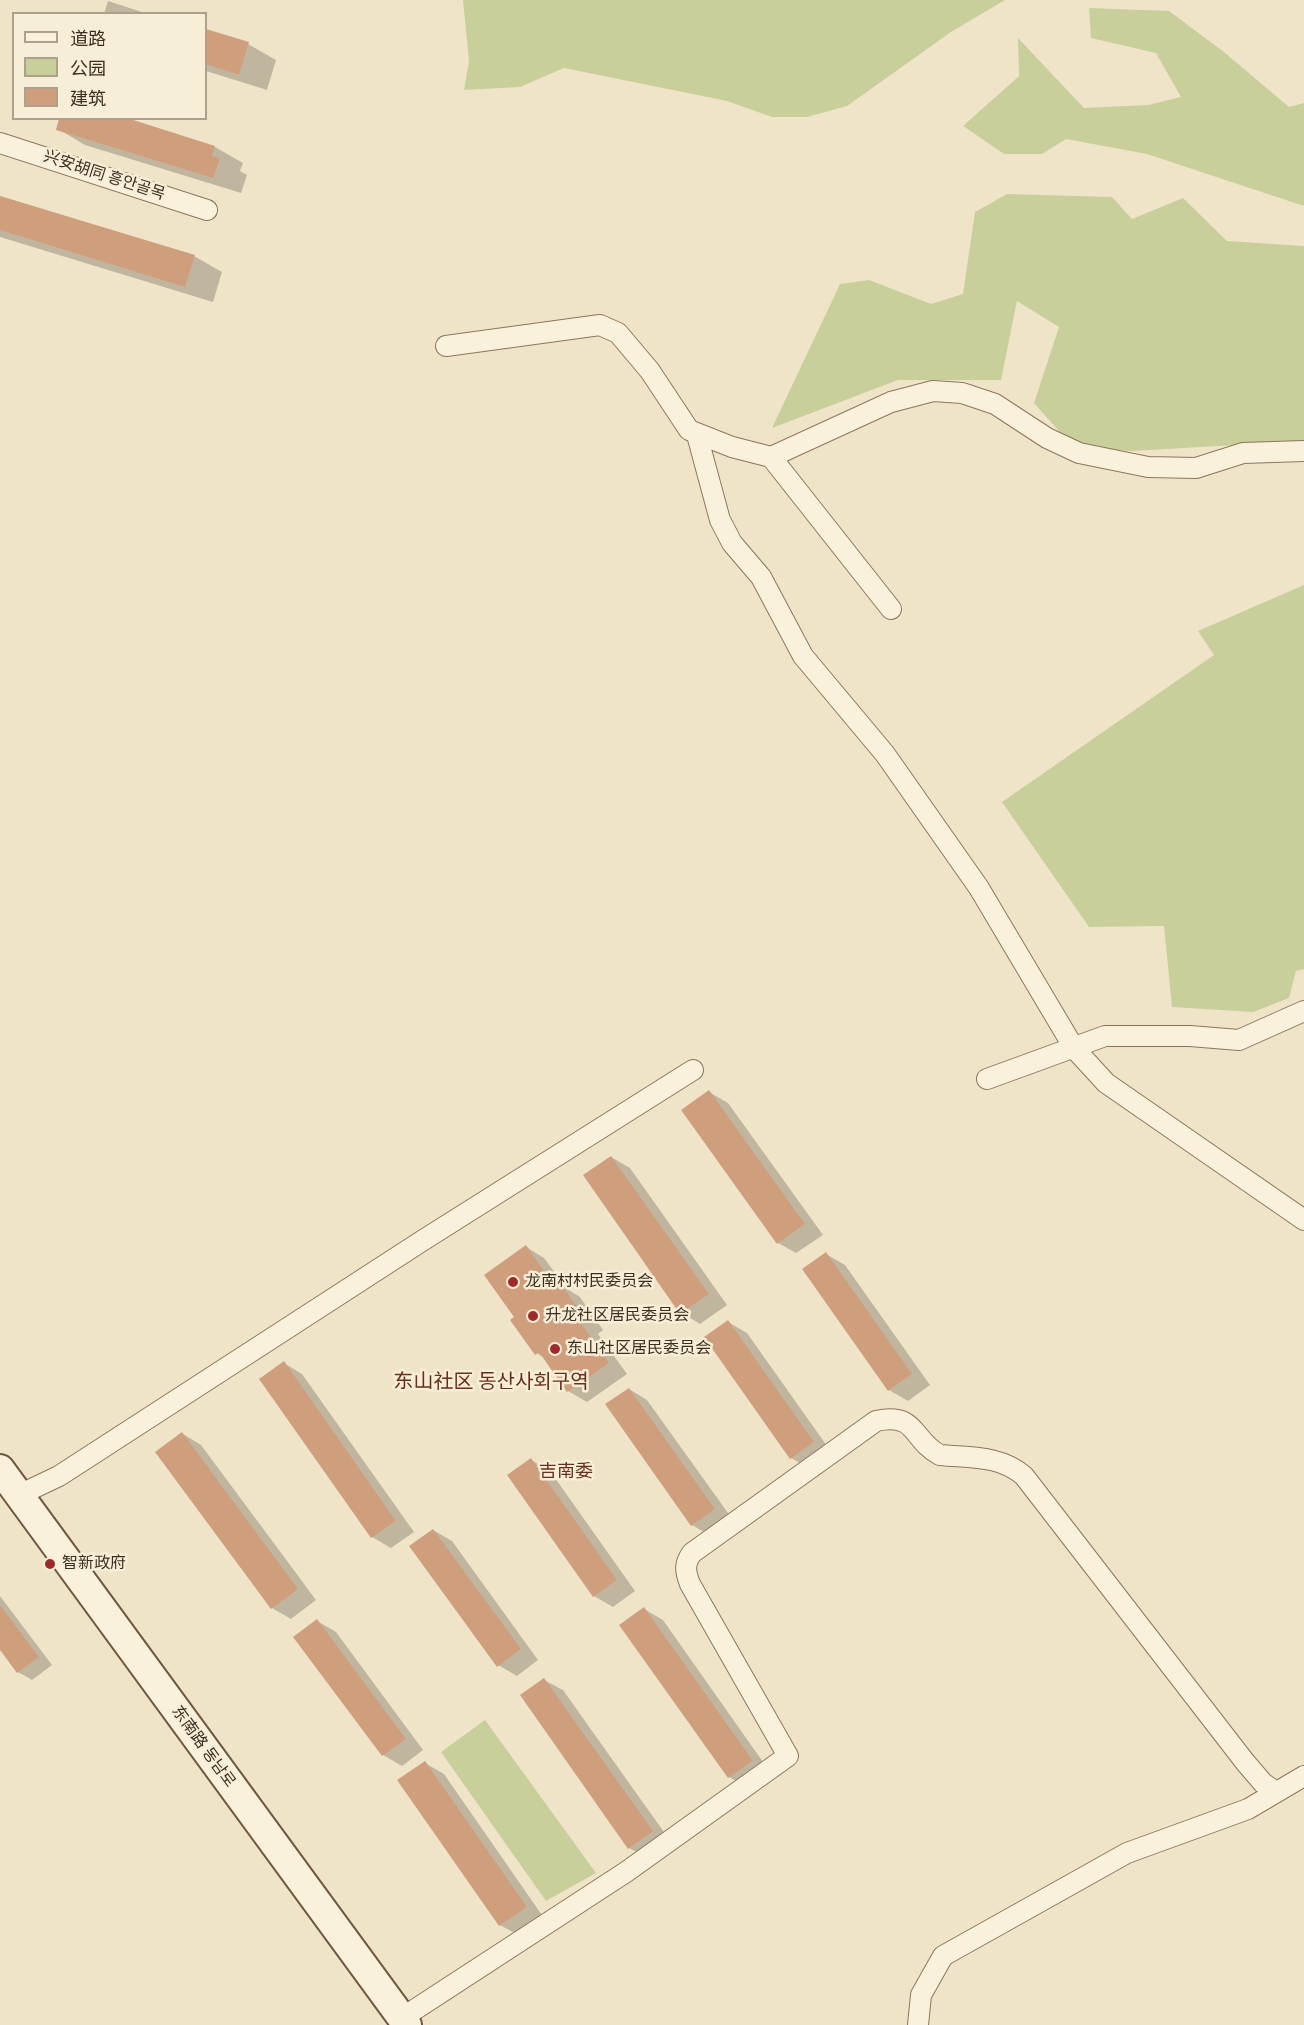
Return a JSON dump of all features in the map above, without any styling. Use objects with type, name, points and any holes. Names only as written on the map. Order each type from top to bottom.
[{"type":"main road","name":"东南路 동남로","points":[[0,1469],[10,1503],[404,2022]]},
{"type":"street","name":"兴安胡同 흥안골목","points":[[0,143],[207,210]]},
{"type":"street","points":[[446,346],[600,325],[618,333],[650,371],[689,430],[732,447],[771,457],[891,609]]},
{"type":"street","points":[[771,457],[891,402],[933,391],[962,393],[995,404],[1047,438],[1079,453],[1148,467],[1196,468],[1243,453],[1304,451]]},
{"type":"street","points":[[697,435],[720,520],[732,543],[761,578],[803,656],[885,754],[979,888],[1074,1048],[1106,1083],[1304,1220]]},
{"type":"street","points":[[987,1079],[1105,1036],[1190,1036],[1239,1040],[1304,1011]]},
{"type":"street","points":[[10,1503],[59,1476],[435,1233],[693,1070]]},
{"type":"street","points":[[404,2022],[626,1872],[788,1756],[690,1584],[686,1573],[686,1562],[692,1553],[876,1421],[890,1418],[903,1421],[912,1427],[931,1450],[940,1455],[1001,1461],[1014,1467],[1024,1476],[1245,1762],[1263,1783],[1276,1792]]},
{"type":"street","points":[[918,2025],[921,1995],[943,1956],[1127,1853],[1248,1809],[1304,1776]]},
{"type":"green space","points":[[463,0],[1005,0],[951,32],[847,106],[807,117],[772,117],[727,101],[564,68],[520,87],[464,90],[469,61]]},
{"type":"green space","points":[[1089,8],[1169,11],[1224,52],[1289,107],[1304,103],[1304,206],[1147,154],[1066,139],[1042,154],[1004,154],[963,126],[1019,76],[1018,38],[1084,108],[1148,105],[1181,97],[1156,53],[1091,38]]},
{"type":"green space","points":[[1007,194],[1112,197],[1132,219],[1183,198],[1227,241],[1304,246],[1304,441],[1132,451],[1074,448],[1034,403],[1059,327],[1017,301],[1001,380],[898,380],[772,428],[840,284],[869,280],[931,304],[963,294],[975,212]]},
{"type":"green space","points":[[1304,585],[1304,969],[1296,971],[1289,998],[1253,1012],[1172,1007],[1164,926],[1089,927],[1002,802],[1214,655],[1198,631]]},
{"type":"green space","points":[[485,1720],[596,1873],[546,1901],[441,1752]]},
{"type":"building","points":[[207,29],[249,42],[239,75],[207,64]]},
{"type":"building","points":[[58,120],[133,120],[215,146],[212,156],[220,158],[213,178],[56,130]]},
{"type":"building","points":[[0,196],[195,255],[185,287],[0,230]]},
{"type":"building","points":[[709,1090],[805,1224],[777,1244],[681,1110]]},
{"type":"building","points":[[611,1156],[709,1294],[680,1314],[583,1175]]},
{"type":"building","points":[[526,1245],[556,1288],[561,1284],[586,1319],[581,1323],[609,1363],[567,1392],[539,1352],[535,1355],[510,1320],[514,1317],[484,1275]]},
{"type":"building","points":[[826,1252],[912,1374],[888,1391],[802,1269]]},
{"type":"building","points":[[728,1320],[814,1442],[790,1459],[704,1337]]},
{"type":"building","points":[[284,1361],[396,1521],[371,1538],[259,1379]]},
{"type":"building","points":[[629,1388],[715,1509],[691,1526],[605,1404]]},
{"type":"building","points":[[182,1432],[298,1589],[271,1609],[155,1452]]},
{"type":"building","points":[[531,1458],[617,1580],[593,1597],[507,1475]]},
{"type":"building","points":[[433,1529],[521,1649],[497,1667],[409,1546]]},
{"type":"building","points":[[0,1605],[39,1657],[17,1673],[0,1650]]},
{"type":"building","points":[[644,1607],[753,1761],[728,1778],[619,1625]]},
{"type":"building","points":[[317,1619],[406,1739],[382,1756],[293,1637]]},
{"type":"building","points":[[544,1678],[653,1831],[628,1849],[520,1695]]},
{"type":"building","points":[[425,1761],[527,1907],[499,1926],[397,1780]]},
{"type":"place","name":"龙南村村民委员会","points":[[513,1282]]},
{"type":"place","name":"升龙社区居民委员会","points":[[533,1316]]},
{"type":"place","name":"东山社区居民委员会","points":[[555,1349]]},
{"type":"place","name":"智新政府","points":[[50,1564]]},
{"type":"district","name":"东山社区 동산사회구역","points":[[491,1383]]},
{"type":"district","name":"吉南委","points":[[566,1472]]}]
